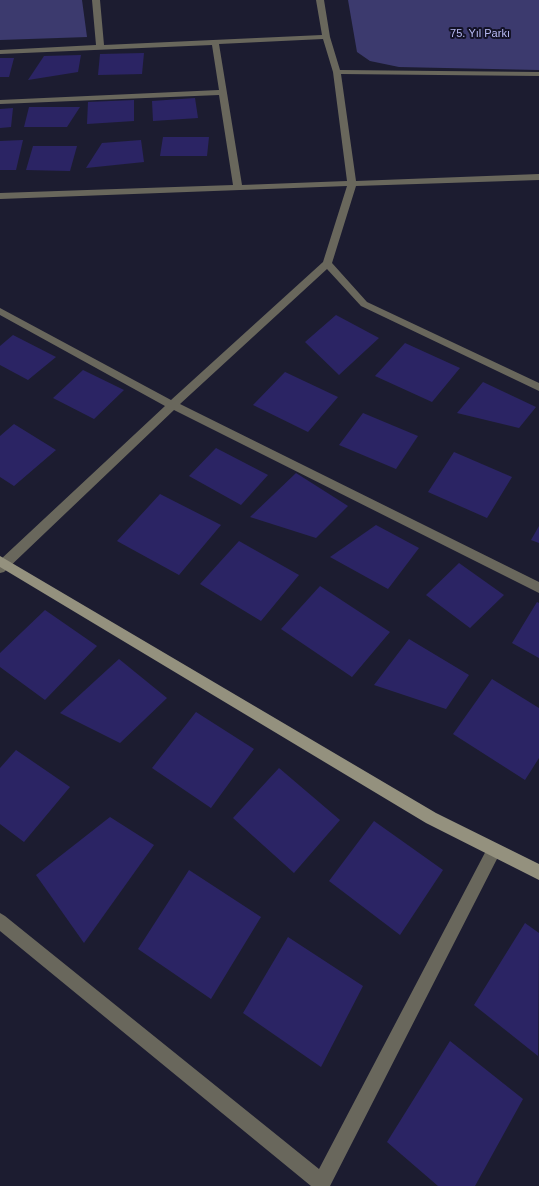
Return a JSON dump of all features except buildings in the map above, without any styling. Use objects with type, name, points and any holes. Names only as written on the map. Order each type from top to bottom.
[{"type":"street","points":[[96,0],[100,47]]},
{"type":"street","points":[[320,0],[326,37],[337,72],[352,184],[327,264],[172,405],[2,564],[422,813],[539,872]]},
{"type":"street","points":[[0,52],[326,37]]},
{"type":"street","points":[[215,42],[238,188]]},
{"type":"street","points":[[337,72],[539,74]]},
{"type":"street","points":[[0,102],[223,92]]},
{"type":"street","points":[[0,196],[539,177]]},
{"type":"street","points":[[327,264],[364,304],[539,387]]},
{"type":"street","points":[[0,311],[172,405],[539,588]]},
{"type":"street","points":[[0,921],[321,1184],[494,850]]},
{"type":"green space","points":[[0,0],[82,0],[87,37],[0,40]]},
{"type":"green space","name":"75. Yıl Parkı","points":[[348,0],[539,0],[539,70],[399,67],[370,61],[357,52]]}]
